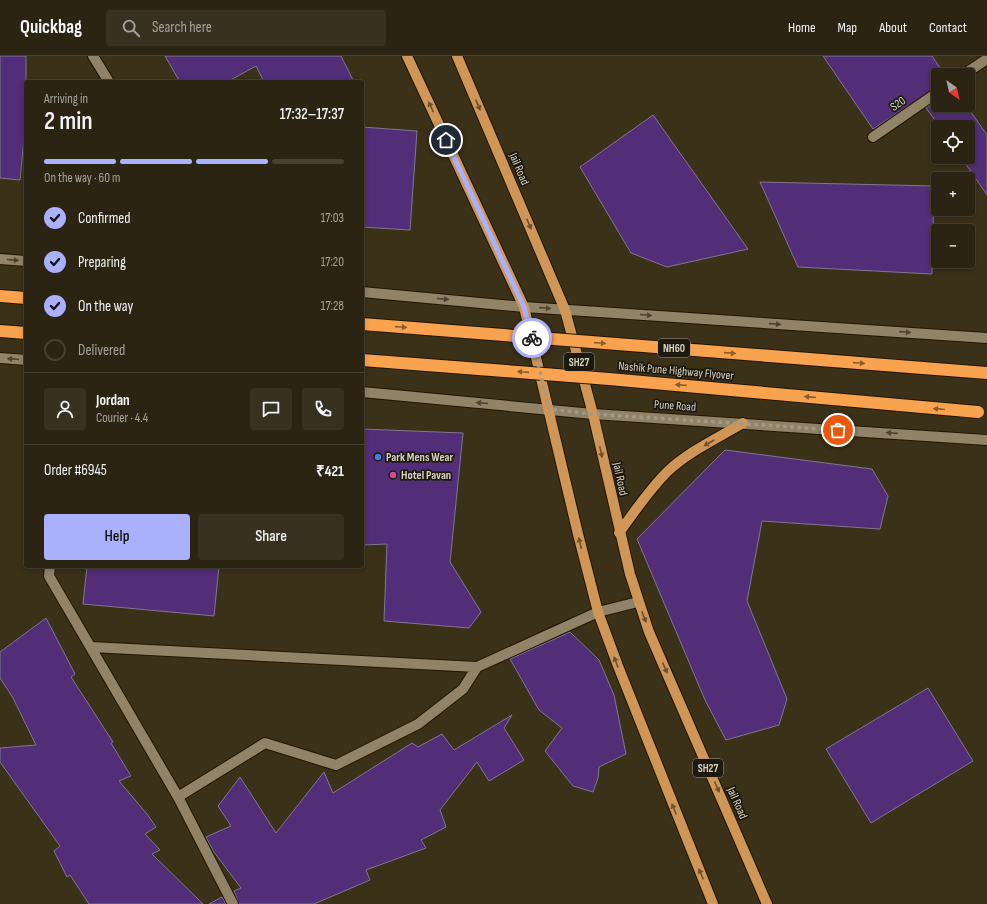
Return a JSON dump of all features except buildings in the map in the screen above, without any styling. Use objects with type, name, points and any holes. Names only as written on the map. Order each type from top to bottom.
[{"type":"highway","points":[[0,296],[24,298]]},
{"type":"highway","name":"Nashik Pune Highway Flyover","points":[[364,324],[987,373]]},
{"type":"highway","points":[[0,331],[24,333]]},
{"type":"highway","name":"Nashik Pune Highway Flyover","points":[[364,360],[609,379],[983,413]]},
{"type":"main road","points":[[407,56],[524,307],[598,612],[621,674],[713,904]]},
{"type":"main road","name":"Jail Road","points":[[457,56],[565,310],[593,414],[619,533],[638,602],[649,632],[767,904]]},
{"type":"main road","points":[[619,533],[641,502],[668,472],[688,455],[743,423]]},
{"type":"street","points":[[93,56],[108,80]]},
{"type":"street","points":[[974,68],[987,59]]},
{"type":"street","name":"S20","points":[[873,137],[931,97]]},
{"type":"street","points":[[0,259],[24,261]]},
{"type":"street","points":[[364,292],[524,307],[987,338]]},
{"type":"street","points":[[0,358],[24,360]]},
{"type":"street","name":"Pune Road","points":[[364,392],[593,414],[987,440]]},
{"type":"street","points":[[50,568],[49,576],[178,797],[233,904]]},
{"type":"street","points":[[91,647],[477,667],[598,612],[638,602]]},
{"type":"street","points":[[178,797],[265,743],[336,764],[418,724],[463,689],[477,667]]},
{"type":"way so far","points":[[532,338],[549,409],[593,414],[838,430]]},
{"type":"place","name":"Park Mens Wear","points":[[378,457]]},
{"type":"place","name":"Hotel Pavan","points":[[393,475]]},
{"type":"route","points":[[446,140],[524,307],[532,338]]}]
